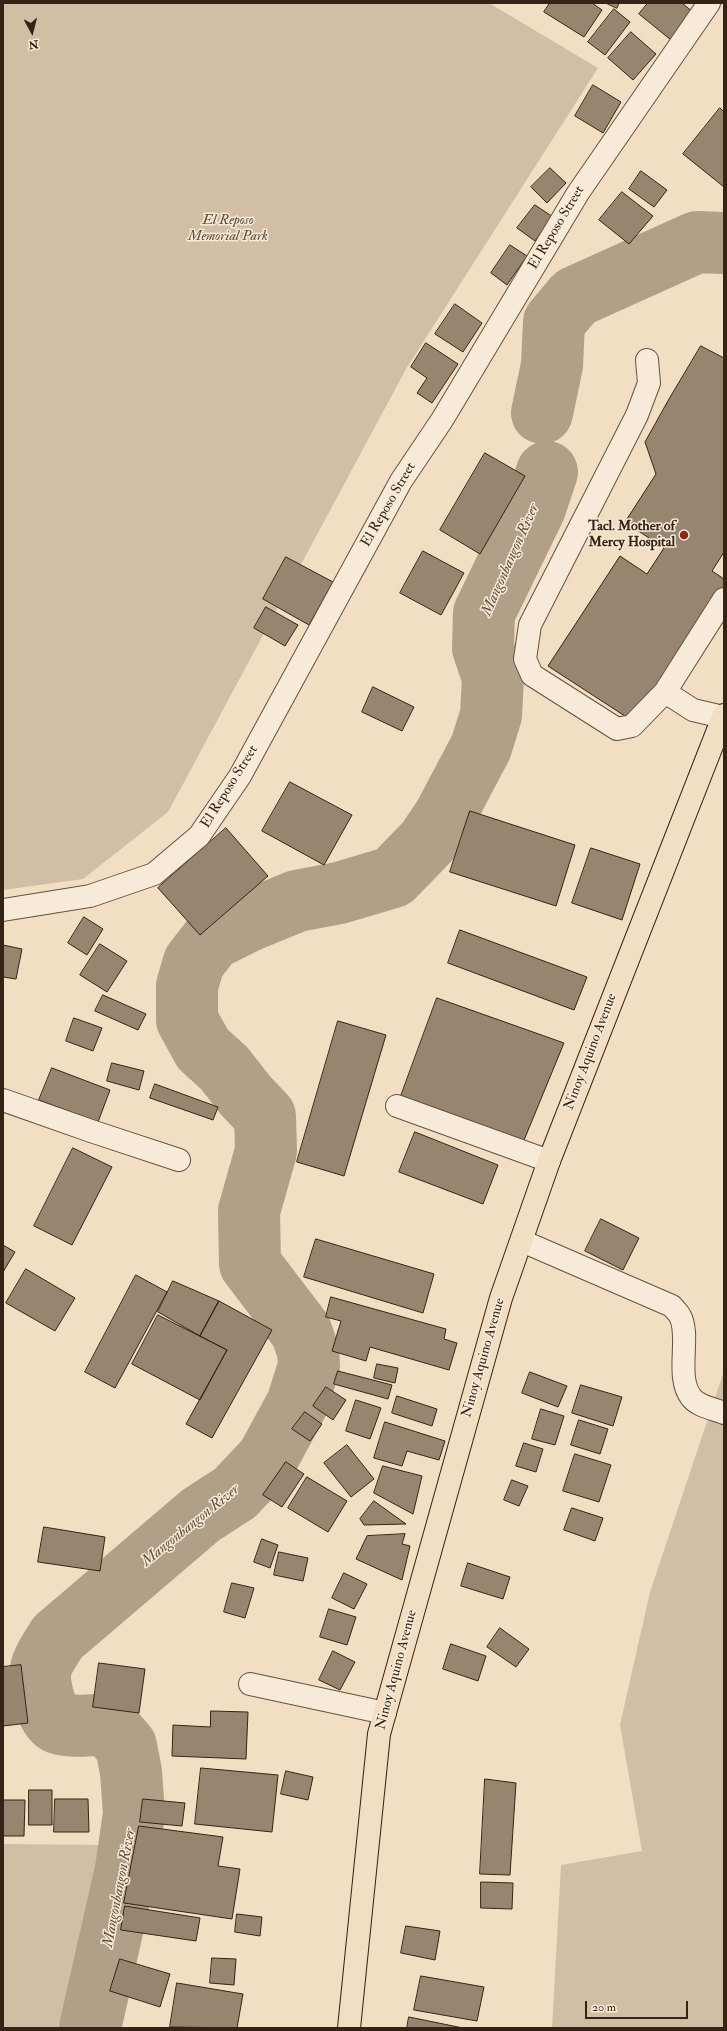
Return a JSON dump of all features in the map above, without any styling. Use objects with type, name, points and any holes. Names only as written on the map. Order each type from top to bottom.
[{"type":"main road","name":"Ninoy Aquino Avenue","points":[[349,2028],[379,1734],[501,1298],[549,1161],[723,716]]},
{"type":"street","name":"El Reposo Street","points":[[3,910],[90,896],[154,874],[199,836],[240,776],[401,481],[442,420],[578,193],[709,3]]},
{"type":"street","points":[[647,360],[649,383],[637,415],[530,625],[525,659],[532,675],[617,729],[632,726],[664,692],[724,599]]},
{"type":"street","points":[[664,692],[693,710],[723,716]]},
{"type":"street","points":[[3,1100],[179,1160]]},
{"type":"street","points":[[397,1106],[549,1161]]},
{"type":"street","points":[[522,1241],[672,1306],[680,1316],[682,1326],[684,1379],[691,1398],[703,1405],[724,1413]]},
{"type":"street","points":[[250,1684],[385,1713]]},
{"type":"green space","name":"El Reposo Memorial Park","points":[[3,3],[489,3],[598,68],[406,369],[168,812],[83,879],[3,890]]},
{"type":"green space","points":[[724,1371],[724,2028],[552,2028],[561,1865],[642,1851],[620,1725],[650,1592]]},
{"type":"green space","points":[[3,1844],[103,1845],[80,1993],[66,2028],[3,2028]]},
{"type":"building","points":[[550,3],[592,3],[602,10],[584,37],[544,12]]},
{"type":"building","points":[[606,3],[619,3],[617,8]]},
{"type":"building","points":[[648,3],[682,3],[694,13],[671,40],[639,14]]},
{"type":"building","points":[[614,9],[630,22],[605,55],[588,42]]},
{"type":"building","points":[[631,32],[656,54],[633,80],[608,58]]},
{"type":"building","points":[[593,85],[621,102],[603,133],[575,116]]},
{"type":"building","points":[[720,108],[724,112],[724,187],[683,154]]},
{"type":"building","points":[[550,168],[566,183],[547,203],[531,187]]},
{"type":"building","points":[[641,171],[667,190],[654,207],[629,189]]},
{"type":"building","points":[[622,192],[653,216],[629,244],[599,220]]},
{"type":"building","points":[[535,205],[553,217],[535,241],[517,228]]},
{"type":"building","points":[[510,245],[527,256],[507,285],[491,273]]},
{"type":"building","points":[[455,304],[482,323],[463,352],[435,334]]},
{"type":"building","points":[[426,343],[458,364],[432,403],[417,393],[427,378],[411,367]]},
{"type":"building","name":"Tacl. Mother of Mercy Hospital","points":[[701,346],[724,358],[724,552],[712,571],[724,579],[724,594],[634,722],[548,666],[620,556],[647,574],[664,548],[625,522],[656,474],[645,442]]},
{"type":"building","points":[[485,453],[525,476],[480,554],[440,530]]},
{"type":"building","points":[[423,551],[464,573],[441,615],[400,593]]},
{"type":"building","points":[[286,557],[333,582],[309,625],[263,599]]},
{"type":"building","points":[[266,607],[298,625],[285,646],[254,628]]},
{"type":"building","points":[[373,687],[414,707],[402,731],[362,712]]},
{"type":"building","points":[[290,782],[352,815],[324,865],[262,831]]},
{"type":"building","points":[[470,811],[575,845],[556,906],[450,872]]},
{"type":"building","points":[[226,828],[268,876],[200,935],[158,888]]},
{"type":"building","points":[[591,848],[640,864],[622,920],[572,903]]},
{"type":"building","points":[[84,917],[103,929],[87,955],[68,943]]},
{"type":"building","points":[[460,930],[587,977],[574,1010],[448,963]]},
{"type":"building","points":[[100,944],[127,961],[107,992],[80,975]]},
{"type":"building","points":[[3,945],[22,949],[16,979],[3,977]]},
{"type":"building","points":[[103,995],[146,1014],[138,1030],[95,1011]]},
{"type":"building","points":[[437,998],[564,1043],[522,1145],[398,1104]]},
{"type":"building","points":[[74,1018],[102,1028],[93,1051],[66,1041]]},
{"type":"building","points":[[338,1021],[386,1035],[344,1176],[297,1162]]},
{"type":"building","points":[[112,1063],[144,1071],[139,1090],[107,1081]]},
{"type":"building","points":[[52,1068],[110,1090],[98,1122],[39,1100]]},
{"type":"building","points":[[155,1084],[218,1107],[213,1120],[150,1098]]},
{"type":"building","points":[[415,1132],[498,1165],[483,1204],[399,1172]]},
{"type":"building","points":[[73,1148],[112,1167],[72,1245],[34,1226]]},
{"type":"building","points":[[601,1219],[639,1238],[623,1270],[585,1251]]},
{"type":"building","points":[[316,1239],[434,1274],[423,1313],[304,1277]]},
{"type":"building","points":[[3,1245],[15,1252],[3,1272]]},
{"type":"building","points":[[26,1269],[75,1298],[55,1331],[6,1303]]},
{"type":"building","points":[[136,1275],[167,1292],[115,1388],[85,1372]]},
{"type":"building","points":[[173,1281],[219,1301],[200,1336],[158,1312]]},
{"type":"building","points":[[331,1297],[446,1329],[444,1339],[457,1343],[449,1370],[370,1347],[366,1361],[332,1351],[341,1321],[326,1317]]},
{"type":"building","points":[[219,1301],[272,1330],[212,1438],[186,1424],[227,1350],[200,1336]]},
{"type":"building","points":[[158,1315],[227,1350],[200,1400],[132,1364]]},
{"type":"building","points":[[377,1364],[398,1368],[395,1383],[374,1378]]},
{"type":"building","points":[[338,1371],[392,1385],[388,1399],[334,1384]]},
{"type":"building","points":[[530,1372],[567,1386],[558,1407],[522,1393]]},
{"type":"building","points":[[581,1385],[622,1397],[613,1426],[572,1413]]},
{"type":"building","points":[[326,1387],[346,1400],[333,1420],[313,1406]]},
{"type":"building","points":[[397,1396],[437,1409],[432,1426],[392,1413]]},
{"type":"building","points":[[356,1400],[381,1408],[370,1439],[346,1431]]},
{"type":"building","points":[[541,1409],[564,1416],[555,1445],[532,1439]]},
{"type":"building","points":[[305,1412],[322,1424],[310,1441],[292,1429]]},
{"type":"building","points":[[579,1420],[608,1429],[600,1454],[571,1445]]},
{"type":"building","points":[[385,1422],[445,1441],[439,1460],[407,1451],[402,1466],[374,1458]]},
{"type":"building","points":[[524,1443],[543,1449],[536,1472],[516,1466]]},
{"type":"building","points":[[347,1445],[374,1479],[351,1497],[324,1463]]},
{"type":"building","points":[[575,1454],[611,1465],[599,1502],[563,1491]]},
{"type":"building","points":[[286,1462],[304,1474],[282,1507],[263,1495]]},
{"type":"building","points":[[383,1466],[422,1476],[413,1514],[374,1493]]},
{"type":"building","points":[[307,1477],[347,1501],[328,1532],[288,1508]]},
{"type":"building","points":[[512,1480],[528,1486],[519,1506],[504,1500]]},
{"type":"building","points":[[374,1501],[406,1524],[364,1525],[360,1519]]},
{"type":"building","points":[[572,1508],[603,1518],[595,1541],[564,1530]]},
{"type":"building","points":[[44,1527],[105,1537],[100,1571],[38,1562]]},
{"type":"building","points":[[405,1534],[402,1544],[410,1546],[402,1580],[356,1559],[367,1536]]},
{"type":"building","points":[[262,1539],[278,1545],[270,1568],[254,1562]]},
{"type":"building","points":[[279,1552],[308,1558],[303,1581],[274,1575]]},
{"type":"building","points":[[468,1563],[510,1577],[503,1599],[461,1586]]},
{"type":"building","points":[[344,1573],[367,1584],[354,1609],[332,1598]]},
{"type":"building","points":[[232,1583],[254,1588],[245,1618],[224,1612]]},
{"type":"building","points":[[329,1609],[356,1617],[347,1645],[320,1637]]},
{"type":"building","points":[[500,1628],[529,1649],[516,1667],[487,1647]]},
{"type":"building","points":[[451,1644],[486,1656],[478,1681],[443,1669]]},
{"type":"building","points":[[333,1651],[355,1662],[340,1690],[319,1680]]},
{"type":"building","points":[[99,1663],[145,1669],[139,1713],[93,1707]]},
{"type":"building","points":[[21,1665],[28,1723],[3,1726],[3,1667]]},
{"type":"building","points":[[211,1711],[248,1712],[246,1759],[172,1756],[173,1725],[210,1727]]},
{"type":"building","points":[[201,1768],[278,1775],[272,1832],[195,1824]]},
{"type":"building","points":[[286,1771],[313,1777],[308,1800],[281,1794]]},
{"type":"building","points":[[485,1779],[516,1783],[510,1875],[480,1874]]},
{"type":"building","points":[[29,1790],[52,1790],[52,1825],[29,1825]]},
{"type":"building","points":[[55,1799],[88,1799],[89,1832],[54,1832]]},
{"type":"building","points":[[143,1799],[185,1803],[182,1826],[140,1822]]},
{"type":"building","points":[[3,1800],[25,1800],[24,1836],[3,1836]]},
{"type":"building","points":[[139,1826],[223,1837],[218,1866],[240,1869],[232,1919],[124,1903]]},
{"type":"building","points":[[481,1882],[513,1883],[512,1909],[481,1908]]},
{"type":"building","points":[[125,1906],[200,1918],[196,1941],[121,1930]]},
{"type":"building","points":[[237,1914],[262,1917],[260,1936],[235,1932]]},
{"type":"building","points":[[406,1926],[440,1931],[435,1960],[401,1953]]},
{"type":"building","points":[[212,1958],[236,1959],[234,1985],[210,1983]]},
{"type":"building","points":[[120,1959],[170,1974],[160,2007],[110,1991]]},
{"type":"building","points":[[421,1976],[484,1987],[477,2021],[414,2010]]},
{"type":"building","points":[[177,1983],[243,1994],[237,2028],[170,2027]]},
{"type":"building","points":[[409,2017],[463,2028],[407,2028]]},
{"type":"waterway","name":"Mangonbangon River","points":[[542,413],[552,365],[554,322],[575,297],[697,242],[724,243]]},
{"type":"waterway","name":"Mangonbangon River","points":[[90,2028],[126,1869],[134,1814],[131,1772],[126,1746],[107,1724],[82,1726],[64,1725],[54,1720],[47,1710],[41,1688],[40,1671],[46,1656],[58,1637],[201,1515],[235,1493],[267,1459],[297,1404],[309,1366],[308,1351],[301,1331],[250,1264],[249,1211],[266,1151],[265,1116],[246,1096],[224,1068],[203,1049],[187,1020],[187,986],[194,962],[212,939],[248,921],[297,901],[339,893],[393,877],[427,842],[444,817],[481,747],[491,715],[493,678],[483,648],[484,613],[535,508],[547,472]]},
{"type":"place","name":"Tacl. Mother of Mercy Hospital","points":[[684,535]]}]
